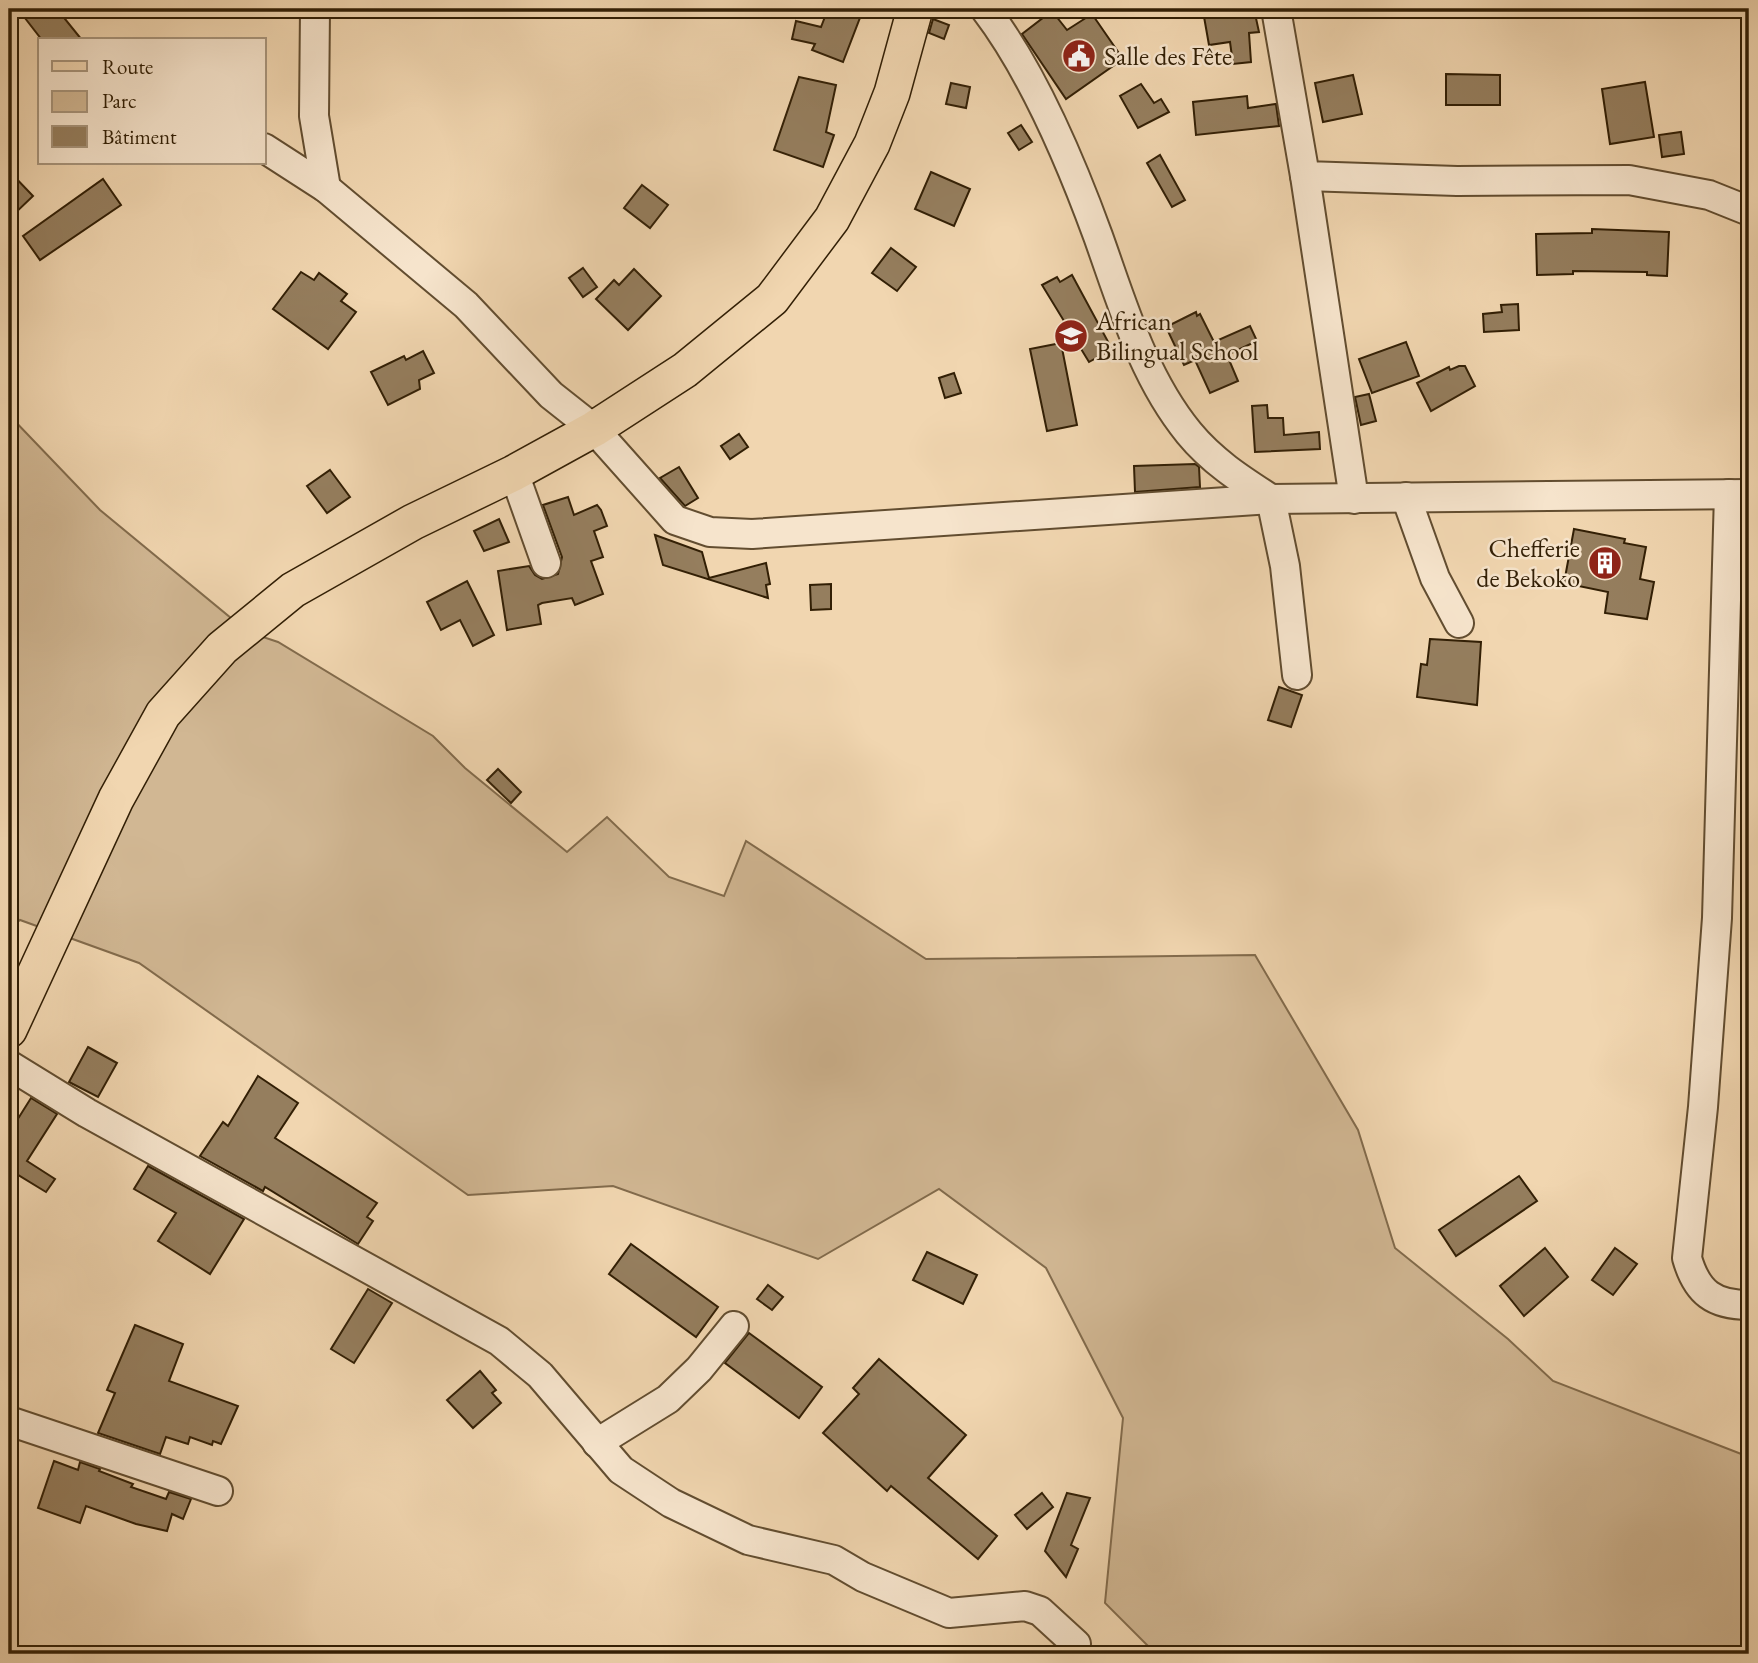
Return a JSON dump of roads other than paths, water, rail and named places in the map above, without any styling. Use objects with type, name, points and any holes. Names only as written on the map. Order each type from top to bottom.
[{"type":"main road","points":[[9,1030],[116,799],[163,714],[222,649],[293,590],[413,522],[514,473],[594,429],[685,370],[772,299],[832,219],[872,144],[892,93],[915,9]]},
{"type":"street","points":[[315,9],[314,116],[326,188]]},
{"type":"street","points":[[1276,9],[1306,176],[1354,499]]},
{"type":"street","points":[[983,11],[1045,109],[1068,160],[1128,319],[1169,404],[1188,432],[1216,462],[1271,499],[1285,566],[1297,676]]},
{"type":"street","points":[[266,149],[326,188],[466,305],[551,395],[594,429],[675,520],[710,532],[752,534],[1271,499],[1739,494],[1717,918],[1703,1107],[1687,1258],[1693,1279],[1707,1294],[1727,1305],[1749,1305]]},
{"type":"street","points":[[1306,176],[1457,181],[1629,180],[1709,195],[1749,211]]},
{"type":"street","points":[[514,473],[546,563]]},
{"type":"street","points":[[1406,496],[1435,578],[1459,623]]},
{"type":"street","points":[[9,1065],[87,1113],[499,1341],[540,1375],[621,1470],[646,1489],[748,1540],[834,1560],[863,1577],[949,1613],[1025,1606],[1040,1611],[1076,1644]]},
{"type":"street","points":[[597,1443],[668,1399],[698,1369],[733,1326]]},
{"type":"street","points":[[9,1421],[218,1491]]},
{"type":"place","name":"Salle des Fête","points":[[1079,56]]},
{"type":"place","name":"African Bilingual School","points":[[1071,336]]},
{"type":"place","name":"Chefferie de Bekoko","points":[[1605,563]]}]
